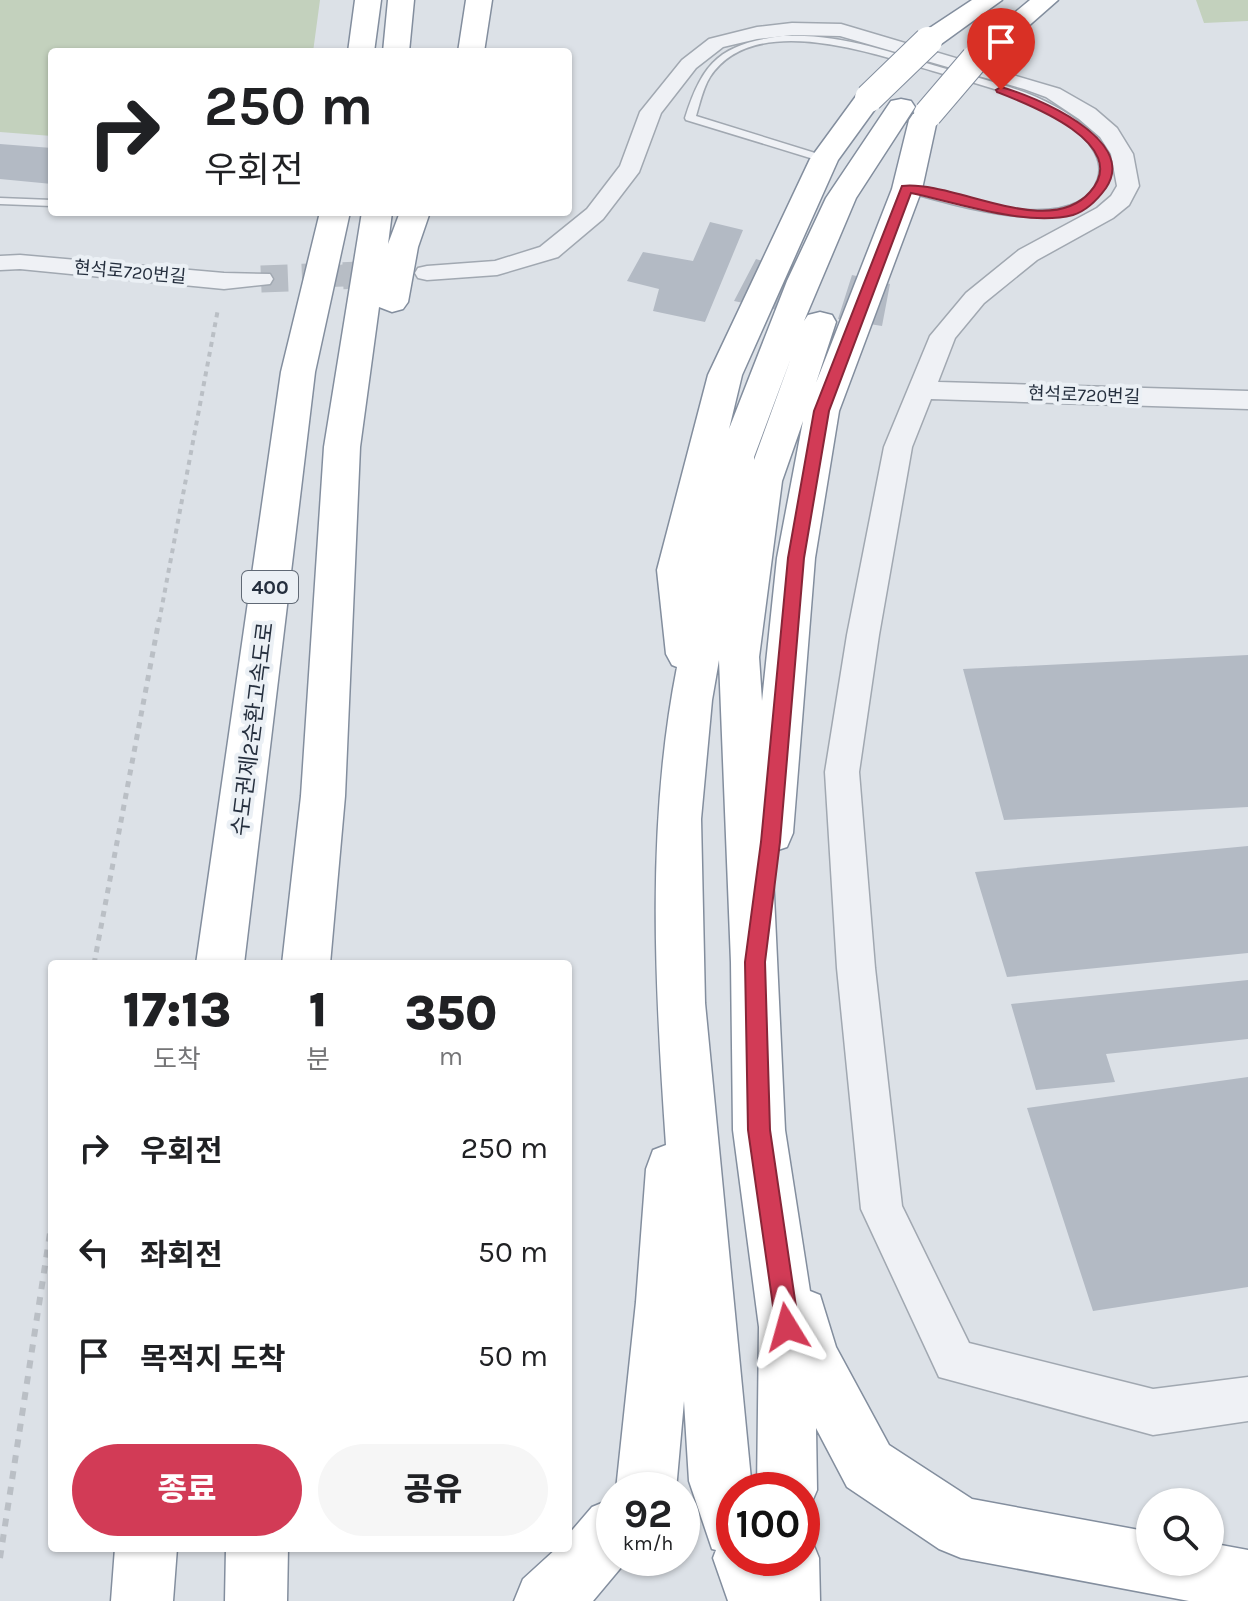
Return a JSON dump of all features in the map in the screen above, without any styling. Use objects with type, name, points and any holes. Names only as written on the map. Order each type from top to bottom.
[{"type":"highway","points":[[362,48],[368,0]]},
{"type":"highway","points":[[396,48],[401,0]]},
{"type":"highway","points":[[472,48],[479,0]]},
{"type":"highway","points":[[787,1472],[787,1327],[759,1130],[755,962],[739,657],[764,481],[831,290],[884,172],[905,110],[935,44],[990,0]]},
{"type":"highway","points":[[691,700],[676,570],[725,375],[824,159],[905,110],[975,59],[1045,0]]},
{"type":"highway","points":[[755,962],[771,842],[796,558],[822,411],[907,189],[905,110]]},
{"type":"highway","points":[[648,1472],[664,1302],[681,1003],[679,819],[691,700],[736,457],[803,281],[841,198],[905,110]]},
{"type":"highway","name":"수도권제2순환고속도로","points":[[221,960],[298,372],[334,216]]},
{"type":"highway","points":[[323,796],[342,447],[376,216]]},
{"type":"highway","points":[[306,960],[323,796],[368,443],[402,247],[414,216]]},
{"type":"highway","points":[[681,1003],[718,1472]]},
{"type":"highway","points":[[759,1130],[810,1356],[868,1466],[961,1527],[1248,1581]]},
{"type":"highway","points":[[545,1601],[568,1582],[596,1550]]},
{"type":"highway","points":[[142,1601],[146,1552]]},
{"type":"highway","points":[[256,1601],[257,1552]]},
{"type":"highway","points":[[750,1576],[759,1601]]},
{"type":"highway","points":[[788,1576],[789,1601]]},
{"type":"street","points":[[427,273],[497,268],[549,252],[595,214],[631,167],[651,112],[689,64],[716,43],[757,33],[792,29],[841,30],[1053,93],[1087,114],[1109,133],[1122,154],[1128,186],[1121,200],[1105,213],[1028,255],[975,298],[943,336],[898,447],[863,635],[842,772],[856,968],[882,1209],[955,1361],[1153,1412],[1248,1399]]},
{"type":"street","name":"현석로720번길","points":[[0,263],[20,262],[224,281],[261,279]]},
{"type":"street","name":"현석로720번길","points":[[919,390],[1248,400]]},
{"type":"lane","points":[[824,159],[690,118],[703,76],[730,53],[751,46],[784,40],[837,41],[1046,106],[1079,128],[1097,146],[1105,167],[1103,184],[1093,197],[1072,211],[1060,213],[1036,215],[1009,212],[907,189]]},
{"type":"lane","points":[[0,201],[48,203]]},
{"type":"path","points":[[95,960],[224,281]]},
{"type":"path","points":[[0,1558],[48,1246]]},
{"type":"green space","points":[[0,0],[320,0],[314,48],[48,48],[48,136],[0,132]]},
{"type":"green space","points":[[1196,0],[1248,0],[1248,21],[1204,23]]},
{"type":"building","points":[[0,144],[48,148],[48,184],[0,179]]},
{"type":"building","points":[[710,222],[743,230],[705,322],[653,311],[659,289],[627,281],[643,252],[693,261]]},
{"type":"building","points":[[756,259],[793,270],[778,310],[734,301]]},
{"type":"building","points":[[852,275],[890,284],[882,326],[838,319]]},
{"type":"building","points":[[1248,655],[1248,807],[1004,820],[963,669]]},
{"type":"building","points":[[1248,846],[1248,953],[1007,977],[975,872]]},
{"type":"building","points":[[1248,980],[1248,1039],[1106,1054],[1115,1082],[1036,1090],[1011,1004]]},
{"type":"building","points":[[1248,1077],[1248,1287],[1093,1311],[1027,1108]]},
{"type":"tunnel","points":[[349,275],[384,274]]},
{"type":"tunnel","points":[[349,275],[396,274]]},
{"type":"tunnel","points":[[261,279],[349,275]]},
{"type":"tunnel","points":[[330,276],[349,275]]},
{"type":"route","points":[[787,1327],[759,1130],[755,962],[771,842],[796,558],[816,440],[822,411],[907,189],[1036,215],[1072,211],[1093,197],[1103,184],[1105,167],[1097,146],[1079,128],[1046,106],[1001,90]]}]
